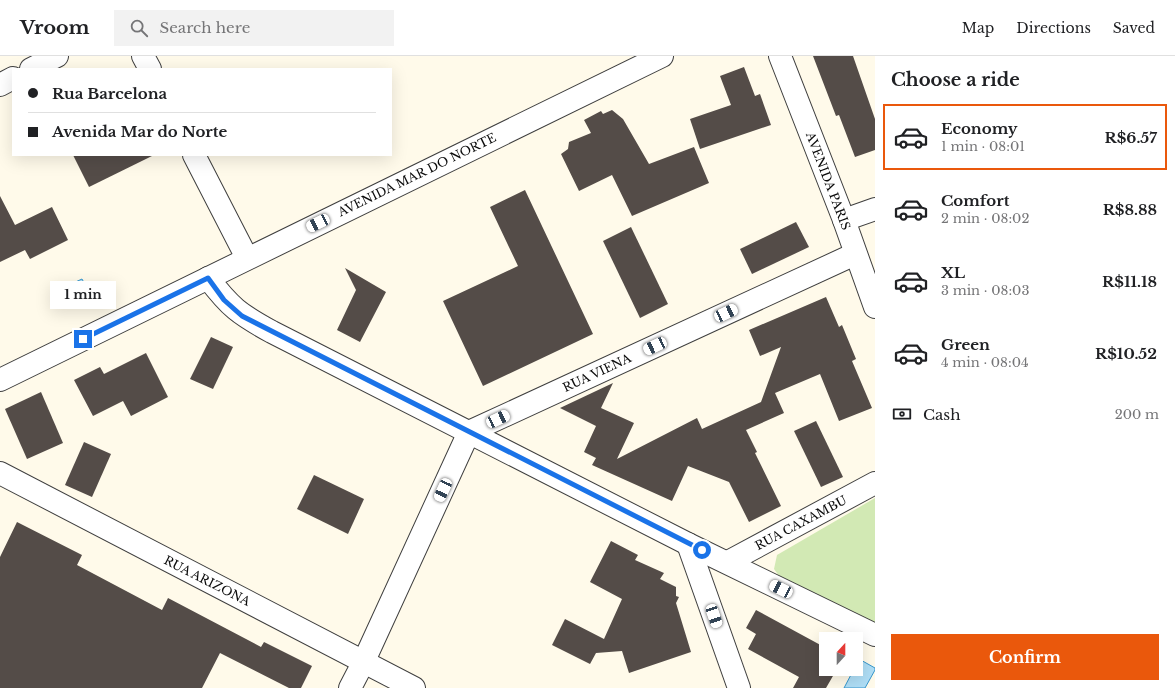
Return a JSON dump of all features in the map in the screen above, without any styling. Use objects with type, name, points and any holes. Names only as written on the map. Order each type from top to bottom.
[{"type":"street","points":[[33,68],[57,56]]},
{"type":"street","points":[[143,56],[149,68]]},
{"type":"street","name":"AVENIDA MAR DO NORTE","points":[[0,380],[662,56]]},
{"type":"street","name":"AVENIDA PARIS","points":[[780,56],[844,220],[875,307]]},
{"type":"street","points":[[0,85],[12,79]]},
{"type":"street","points":[[195,156],[247,258]]},
{"type":"street","points":[[844,220],[875,209]]},
{"type":"street","name":"RUA VIENA","points":[[469,432],[855,254]]},
{"type":"street","points":[[208,278],[224,300],[242,316],[688,544],[728,562],[875,635]]},
{"type":"street","points":[[350,688],[469,432]]},
{"type":"street","name":"RUA ARIZONA","points":[[0,473],[414,688]]},
{"type":"street","name":"RUA CAXAMBU","points":[[728,562],[875,483]]},
{"type":"street","points":[[688,544],[739,688]]},
{"type":"green space","points":[[875,498],[875,626],[782,580],[774,569],[777,555]]},
{"type":"water","points":[[82,279],[94,301],[82,307],[71,284]]},
{"type":"water","points":[[863,661],[875,668],[865,688],[844,688],[850,676],[863,676]]},
{"type":"building","points":[[813,56],[853,56],[875,119],[875,150],[855,157],[839,115],[836,116]]},
{"type":"building","points":[[744,67],[755,96],[760,94],[771,125],[700,149],[690,119],[731,105],[720,76]]},
{"type":"building","points":[[612,110],[623,119],[649,164],[694,147],[709,183],[632,216],[612,175],[579,191],[561,154],[568,149],[569,142],[591,133],[584,120],[601,111],[603,114]]},
{"type":"building","points":[[74,156],[152,156],[89,187]]},
{"type":"building","points":[[525,190],[593,334],[483,386],[443,301],[518,266],[490,207]]},
{"type":"building","points":[[0,196],[15,225],[52,207],[68,240],[30,259],[25,250],[0,262]]},
{"type":"building","points":[[796,222],[809,247],[752,274],[740,249]]},
{"type":"building","points":[[631,227],[668,304],[640,318],[603,241]]},
{"type":"building","points":[[345,268],[386,292],[360,342],[337,330],[356,290]]},
{"type":"building","points":[[826,297],[839,327],[842,325],[856,359],[852,361],[872,408],[839,421],[820,374],[775,393],[784,413],[746,430],[757,452],[755,453],[781,506],[749,522],[729,482],[688,466],[672,501],[592,465],[596,458],[584,452],[596,426],[560,408],[613,383],[601,408],[634,423],[617,459],[697,418],[702,429],[761,402],[781,347],[760,356],[749,330]]},
{"type":"building","points":[[211,337],[233,347],[213,389],[190,379]]},
{"type":"building","points":[[146,353],[168,397],[131,416],[123,401],[93,416],[74,380],[100,367],[104,374]]},
{"type":"building","points":[[41,392],[63,443],[27,459],[5,409]]},
{"type":"building","points":[[816,421],[843,477],[821,487],[794,431]]},
{"type":"building","points":[[84,442],[111,454],[92,497],[65,485]]},
{"type":"building","points":[[314,475],[364,499],[348,534],[297,509]]},
{"type":"building","points":[[17,522],[82,555],[77,565],[162,610],[168,598],[261,647],[264,642],[312,666],[301,688],[289,688],[220,653],[202,688],[0,688],[0,557]]},
{"type":"building","points":[[611,541],[638,555],[635,560],[664,573],[660,579],[676,587],[676,596],[679,597],[676,603],[691,652],[629,673],[622,651],[596,653],[590,664],[552,645],[565,619],[604,639],[622,599],[590,582]]},
{"type":"building","points":[[756,610],[819,644],[819,676],[833,676],[826,688],[793,688],[799,677],[748,649],[756,634],[746,628]]},
{"type":"route","points":[[83,339],[208,278],[224,300],[242,316],[702,550]]}]
